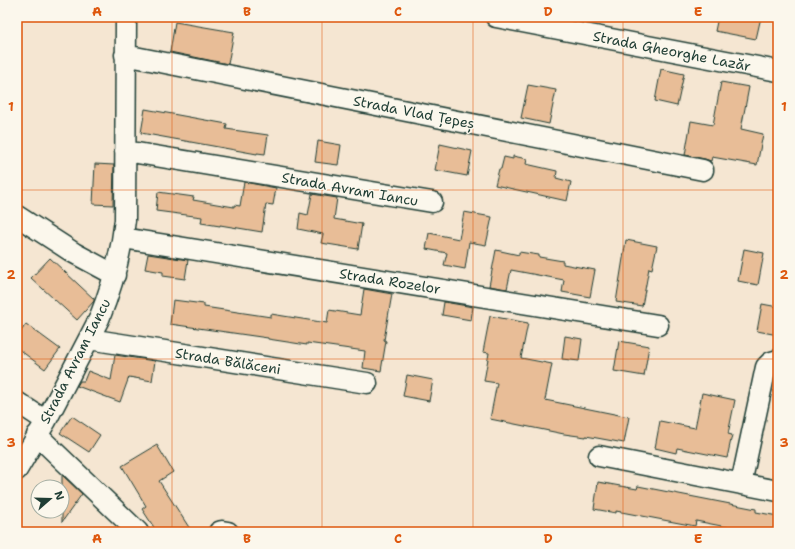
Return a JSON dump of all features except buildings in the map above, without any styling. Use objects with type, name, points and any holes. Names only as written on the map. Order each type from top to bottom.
[{"type":"street","name":"Strada Avram Iancu","points":[[17,470],[89,339],[106,302],[115,275],[123,238],[124,220],[126,17]]},
{"type":"street","name":"Strada Gheorghe Lazăr","points":[[496,17],[778,71]]},
{"type":"street","name":"Strada Vlad Țepeș","points":[[125,55],[703,170]]},
{"type":"street","name":"Strada Avram Iancu","points":[[125,151],[432,202]]},
{"type":"street","points":[[17,216],[74,253],[115,275]]},
{"type":"street","name":"Strada Rozelor","points":[[123,238],[658,325]]},
{"type":"street","name":"Strada Bălăceni","points":[[89,339],[367,383]]},
{"type":"street","points":[[741,484],[766,368],[771,362],[778,360]]},
{"type":"street","points":[[17,402],[138,532]]},
{"type":"street","points":[[599,456],[778,491]]},
{"type":"street","points":[[219,532],[228,532]]}]
